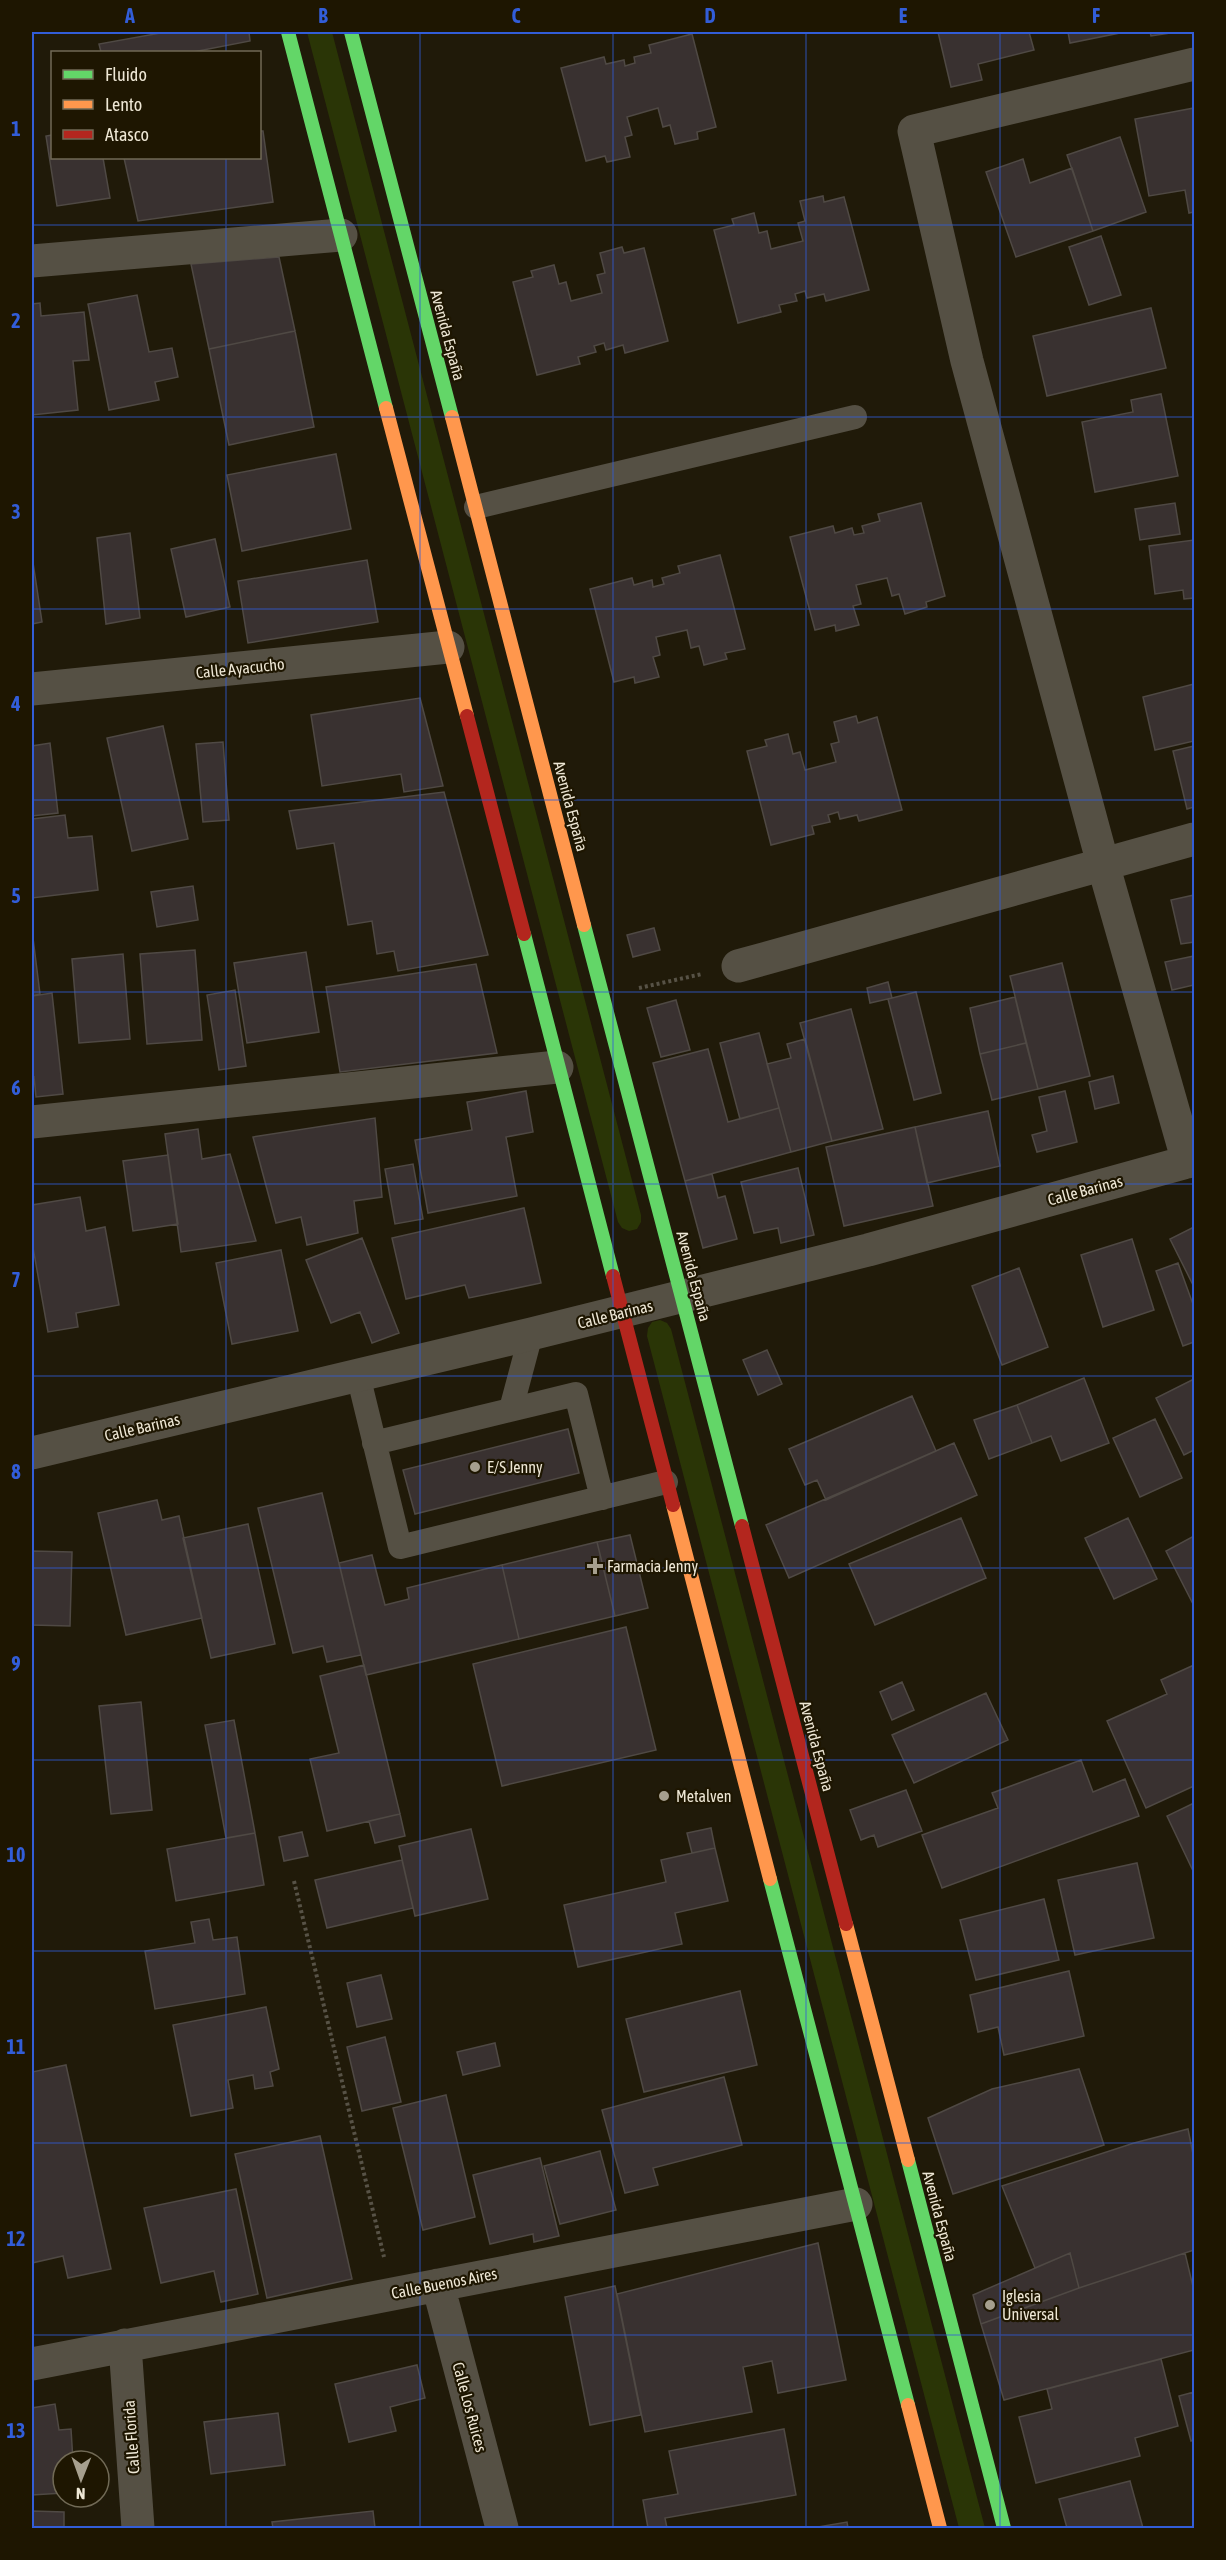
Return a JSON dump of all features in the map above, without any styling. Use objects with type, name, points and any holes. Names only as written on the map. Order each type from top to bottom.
[{"type":"main road","points":[[288,32],[940,2529]]},
{"type":"main road","name":"Avenida España","points":[[351,32],[1004,2529]]},
{"type":"street","points":[[1191,1161],[1103,864],[967,361],[914,131],[1194,64]]},
{"type":"street","points":[[32,261],[341,235]]},
{"type":"street","name":"Calle Ayacucho","points":[[32,689],[448,648]]},
{"type":"street","points":[[738,966],[1194,839]]},
{"type":"street","points":[[32,1122],[557,1067]]},
{"type":"street","name":"Calle Barinas","points":[[32,1453],[531,1335],[868,1251],[1191,1161]]},
{"type":"street","name":"Calle Buenos Aires","points":[[32,2364],[856,2204]]},
{"type":"street","name":"Calle Los Ruices","points":[[438,2285],[502,2529]]},
{"type":"street","name":"Calle Florida","points":[[125,2345],[138,2529]]},
{"type":"lane","points":[[476,507],[855,417]]},
{"type":"lane","points":[[511,1409],[531,1335]]},
{"type":"lane","points":[[358,1375],[400,1547],[666,1482]]},
{"type":"lane","points":[[374,1443],[576,1394],[602,1498]]},
{"type":"path","points":[[603,995],[738,966]]},
{"type":"path","points":[[294,1881],[392,2293]]},
{"type":"green space","points":[[307,32],[332,32],[641,1215],[641,1222],[637,1229],[629,1231],[622,1228],[618,1222]]},
{"type":"green space","points":[[660,1320],[667,1323],[671,1329],[985,2528],[959,2528],[647,1336],[652,1322]]},
{"type":"building","points":[[166,32],[249,32],[250,41],[198,51],[101,51],[99,44]]},
{"type":"building","points":[[938,32],[1029,32],[1034,50],[978,64],[982,80],[951,87]]},
{"type":"building","points":[[1068,32],[1125,32],[1070,43]]},
{"type":"building","points":[[1150,32],[1177,32],[1151,36]]},
{"type":"building","points":[[692,34],[716,127],[697,132],[698,139],[675,144],[670,125],[663,127],[658,108],[627,117],[632,135],[625,137],[630,157],[607,162],[605,156],[586,161],[561,68],[604,57],[606,64],[624,60],[625,66],[635,63],[634,57],[651,53],[649,45]]},
{"type":"building","points":[[1194,108],[1194,212],[1189,213],[1185,190],[1149,196],[1135,119]]},
{"type":"building","points":[[261,131],[263,131],[273,202],[138,221],[124,159],[261,159]]},
{"type":"building","points":[[51,135],[51,159],[103,159],[110,198],[57,206],[46,136]]},
{"type":"building","points":[[1120,137],[1146,212],[1093,231],[1067,155]]},
{"type":"building","points":[[1023,159],[1030,183],[1072,168],[1093,231],[1016,257],[986,172]]},
{"type":"building","points":[[823,196],[824,202],[844,197],[869,290],[826,301],[824,294],[807,298],[805,291],[795,294],[797,301],[779,305],[781,312],[738,323],[714,230],[734,225],[732,219],[754,213],[759,233],[767,231],[771,249],[803,241],[798,223],[805,221],[800,201]]},
{"type":"building","points":[[1101,236],[1121,295],[1089,305],[1069,247]]},
{"type":"building","points":[[622,247],[624,253],[644,248],[668,341],[625,353],[623,345],[606,350],[604,343],[594,346],[596,352],[578,357],[580,364],[537,375],[513,282],[533,277],[531,271],[554,265],[559,284],[566,282],[571,301],[602,293],[597,275],[605,273],[600,253]]},
{"type":"building","points":[[279,257],[295,331],[209,349],[191,264]]},
{"type":"building","points":[[137,295],[149,352],[172,348],[178,377],[155,382],[159,400],[109,410],[88,304]]},
{"type":"building","points":[[40,303],[41,316],[84,312],[89,360],[73,361],[78,410],[32,415],[32,304]]},
{"type":"building","points":[[1151,308],[1166,368],[1047,396],[1033,336]]},
{"type":"building","points":[[295,331],[314,427],[229,445],[209,349]]},
{"type":"building","points":[[1161,394],[1178,476],[1095,492],[1082,422],[1133,412],[1131,400]]},
{"type":"building","points":[[336,454],[351,529],[242,551],[227,475]]},
{"type":"building","points":[[921,503],[945,596],[926,602],[927,607],[905,614],[899,594],[892,596],[887,578],[856,585],[861,604],[853,606],[859,625],[836,631],[835,625],[815,630],[790,537],[833,526],[835,533],[852,528],[854,535],[864,533],[862,526],[880,521],[878,514]]},
{"type":"building","points":[[1175,503],[1180,534],[1140,540],[1135,509]]},
{"type":"building","points":[[130,533],[140,618],[106,624],[97,538]]},
{"type":"building","points":[[215,539],[230,607],[186,617],[171,549]]},
{"type":"building","points":[[1194,540],[1194,598],[1184,599],[1183,590],[1155,594],[1149,546]]},
{"type":"building","points":[[720,555],[745,649],[725,653],[727,659],[704,665],[699,646],[691,648],[687,630],[656,637],[660,655],[653,657],[659,677],[635,683],[634,677],[614,682],[590,589],[632,578],[634,585],[652,580],[653,587],[664,584],[662,578],[680,573],[678,566]]},
{"type":"building","points":[[32,556],[42,622],[32,624]]},
{"type":"building","points":[[367,560],[378,622],[248,643],[238,581]]},
{"type":"building","points":[[1194,684],[1194,741],[1155,750],[1143,697]]},
{"type":"building","points":[[420,698],[443,786],[404,792],[401,774],[322,786],[311,715]]},
{"type":"building","points":[[856,716],[858,723],[877,717],[902,810],[859,821],[857,815],[840,819],[838,812],[828,815],[830,822],[812,826],[814,834],[771,845],[747,751],[767,746],[765,740],[788,734],[793,754],[800,752],[805,770],[836,762],[831,744],[839,742],[834,722]]},
{"type":"building","points":[[163,726],[188,839],[132,851],[107,738]]},
{"type":"building","points":[[223,742],[229,820],[203,822],[196,744]]},
{"type":"building","points":[[50,743],[58,813],[32,816],[32,746]]},
{"type":"building","points":[[1194,746],[1194,807],[1187,809],[1173,751]]},
{"type":"building","points":[[444,792],[488,955],[398,971],[394,951],[377,954],[372,921],[348,925],[334,843],[297,849],[289,811]]},
{"type":"building","points":[[65,815],[68,838],[92,836],[98,890],[32,898],[32,819]]},
{"type":"building","points":[[193,886],[198,920],[157,927],[151,892]]},
{"type":"building","points":[[1194,895],[1194,942],[1181,944],[1171,900]]},
{"type":"building","points":[[654,928],[660,950],[633,957],[627,935]]},
{"type":"building","points":[[32,930],[40,994],[32,996]]},
{"type":"building","points":[[195,950],[202,1040],[147,1044],[140,954]]},
{"type":"building","points":[[306,952],[319,1032],[247,1043],[234,963]]},
{"type":"building","points":[[123,954],[130,1039],[79,1043],[72,959]]},
{"type":"building","points":[[1194,956],[1194,985],[1172,990],[1165,962]]},
{"type":"building","points":[[1062,963],[1090,1076],[1038,1089],[1010,976]]},
{"type":"building","points":[[476,964],[497,1053],[340,1072],[326,987]]},
{"type":"building","points":[[888,982],[892,998],[870,1003],[867,988]]},
{"type":"building","points":[[235,990],[246,1066],[219,1070],[207,995]]},
{"type":"building","points":[[916,992],[941,1093],[914,1100],[888,999]]},
{"type":"building","points":[[52,993],[63,1094],[36,1097],[34,1077],[32,1078],[32,996]]},
{"type":"building","points":[[1015,997],[1026,1043],[980,1054],[970,1008]]},
{"type":"building","points":[[676,1000],[690,1050],[661,1057],[647,1008]]},
{"type":"building","points":[[851,1009],[883,1129],[832,1141],[800,1023]]},
{"type":"building","points":[[759,1033],[779,1108],[740,1119],[720,1043]]},
{"type":"building","points":[[805,1039],[832,1141],[791,1152],[767,1064],[791,1058],[787,1044]]},
{"type":"building","points":[[1026,1043],[1038,1089],[992,1100],[980,1054]]},
{"type":"building","points":[[708,1049],[728,1122],[779,1108],[791,1152],[685,1181],[653,1063]]},
{"type":"building","points":[[1113,1076],[1119,1103],[1095,1109],[1089,1082]]},
{"type":"building","points":[[526,1091],[533,1132],[506,1137],[517,1196],[428,1213],[415,1140],[472,1130],[467,1102]]},
{"type":"building","points":[[1065,1091],[1077,1142],[1037,1152],[1032,1135],[1047,1131],[1039,1097]]},
{"type":"building","points":[[988,1111],[1000,1166],[927,1183],[915,1127]]},
{"type":"building","points":[[375,1118],[382,1197],[354,1201],[358,1233],[307,1245],[301,1217],[276,1223],[253,1137]]},
{"type":"building","points":[[915,1127],[933,1206],[844,1226],[826,1147]]},
{"type":"building","points":[[198,1129],[202,1159],[230,1154],[256,1241],[181,1252],[165,1134]]},
{"type":"building","points":[[168,1155],[178,1224],[133,1231],[123,1161]]},
{"type":"building","points":[[413,1164],[423,1219],[395,1224],[385,1169]]},
{"type":"building","points":[[798,1168],[814,1235],[781,1243],[778,1228],[754,1233],[741,1182]]},
{"type":"building","points":[[712,1174],[718,1198],[725,1196],[737,1239],[703,1248],[685,1181]]},
{"type":"building","points":[[80,1197],[86,1231],[105,1227],[119,1305],[76,1313],[78,1327],[48,1332],[32,1242],[32,1205]]},
{"type":"building","points":[[524,1208],[541,1283],[469,1298],[465,1285],[406,1299],[392,1238]]},
{"type":"building","points":[[1194,1227],[1194,1287],[1170,1239]]},
{"type":"building","points":[[362,1238],[399,1333],[372,1343],[360,1312],[331,1323],[306,1260]]},
{"type":"building","points":[[1132,1239],[1154,1310],[1103,1327],[1081,1255]]},
{"type":"building","points":[[281,1250],[298,1331],[232,1344],[216,1263]]},
{"type":"building","points":[[1178,1263],[1194,1307],[1194,1342],[1183,1346],[1156,1271]]},
{"type":"building","points":[[1019,1268],[1048,1347],[1002,1365],[972,1286]]},
{"type":"building","points":[[767,1350],[782,1384],[758,1395],[743,1360]]},
{"type":"building","points":[[1084,1378],[1109,1443],[1061,1461],[1051,1436],[1032,1443],[1017,1405]]},
{"type":"building","points":[[1194,1379],[1194,1450],[1184,1455],[1156,1398]]},
{"type":"building","points":[[912,1396],[936,1451],[826,1500],[817,1480],[805,1485],[789,1449]]},
{"type":"building","points":[[1017,1405],[1032,1443],[989,1459],[974,1420]]},
{"type":"building","points":[[1155,1419],[1182,1478],[1140,1497],[1113,1438]]},
{"type":"building","points":[[568,1429],[579,1473],[415,1514],[403,1470]]},
{"type":"building","points":[[954,1443],[977,1495],[789,1578],[766,1525]]},
{"type":"building","points":[[322,1493],[361,1655],[327,1662],[323,1646],[293,1653],[258,1508]]},
{"type":"building","points":[[157,1500],[162,1520],[179,1516],[202,1618],[126,1635],[98,1513]]},
{"type":"building","points":[[961,1518],[986,1578],[875,1625],[849,1564]]},
{"type":"building","points":[[1128,1518],[1157,1579],[1114,1599],[1085,1538]]},
{"type":"building","points":[[248,1524],[275,1644],[211,1658],[183,1538]]},
{"type":"building","points":[[630,1535],[648,1608],[615,1616],[597,1542]]},
{"type":"building","points":[[1194,1536],[1194,1606],[1166,1551]]},
{"type":"building","points":[[597,1542],[615,1616],[519,1639],[502,1565]]},
{"type":"building","points":[[32,1551],[72,1552],[70,1626],[32,1625]]},
{"type":"building","points":[[372,1555],[385,1605],[409,1599],[407,1588],[502,1565],[519,1639],[366,1675],[339,1563]]},
{"type":"building","points":[[626,1627],[656,1750],[502,1786],[473,1664]]},
{"type":"building","points":[[364,1665],[400,1814],[327,1831],[310,1759],[339,1753],[320,1676]]},
{"type":"building","points":[[1194,1665],[1194,1786],[1146,1808],[1107,1721],[1167,1694],[1161,1680]]},
{"type":"building","points":[[902,1682],[914,1710],[892,1720],[880,1692]]},
{"type":"building","points":[[986,1693],[1008,1740],[914,1783],[892,1735]]},
{"type":"building","points":[[141,1702],[152,1810],[111,1814],[99,1706]]},
{"type":"building","points":[[234,1720],[255,1833],[226,1838],[205,1725]]},
{"type":"building","points":[[1081,1760],[1093,1792],[1125,1779],[1139,1816],[942,1888],[922,1835],[998,1808],[992,1793]]},
{"type":"building","points":[[906,1790],[922,1831],[878,1847],[874,1835],[861,1840],[850,1810]]},
{"type":"building","points":[[1194,1803],[1194,1873],[1167,1816]]},
{"type":"building","points":[[400,1814],[405,1836],[375,1843],[369,1821]]},
{"type":"building","points":[[711,1828],[715,1848],[692,1853],[687,1833]]},
{"type":"building","points":[[471,1829],[488,1899],[415,1916],[399,1846]]},
{"type":"building","points":[[302,1832],[308,1856],[284,1861],[279,1837]]},
{"type":"building","points":[[255,1833],[264,1885],[176,1901],[167,1849]]},
{"type":"building","points":[[715,1848],[728,1901],[675,1913],[682,1944],[578,1967],[564,1905],[666,1882],[661,1860]]},
{"type":"building","points":[[402,1860],[413,1908],[327,1928],[315,1880]]},
{"type":"building","points":[[1137,1863],[1154,1938],[1075,1955],[1058,1880]]},
{"type":"building","points":[[1044,1899],[1059,1960],[976,1980],[960,1920]]},
{"type":"building","points":[[209,1919],[213,1940],[237,1937],[245,1994],[155,2009],[145,1951],[195,1943],[191,1922]]},
{"type":"building","points":[[1069,1971],[1084,2036],[1004,2055],[998,2027],[978,2032],[970,1995]]},
{"type":"building","points":[[381,1975],[392,2019],[357,2027],[347,1983]]},
{"type":"building","points":[[740,1991],[757,2065],[644,2092],[626,2019]]},
{"type":"building","points":[[266,2007],[279,2069],[270,2072],[273,2086],[255,2089],[253,2075],[228,2080],[233,2108],[191,2116],[173,2025]]},
{"type":"building","points":[[385,2037],[401,2102],[362,2111],[347,2047]]},
{"type":"building","points":[[495,2043],[500,2066],[463,2075],[457,2052]]},
{"type":"building","points":[[66,2065],[111,2269],[68,2278],[63,2256],[32,2263],[32,2072]]},
{"type":"building","points":[[1079,2069],[1104,2145],[953,2194],[928,2118],[992,2089]]},
{"type":"building","points":[[724,2077],[742,2145],[653,2168],[658,2185],[625,2193],[602,2110]]},
{"type":"building","points":[[446,2095],[475,2217],[423,2230],[393,2108]]},
{"type":"building","points":[[1188,2129],[1194,2159],[1194,2250],[1079,2288],[1070,2253],[1035,2268],[1002,2186],[1134,2143]]},
{"type":"building","points":[[320,2136],[352,2279],[267,2298],[235,2154]]},
{"type":"building","points":[[600,2151],[616,2210],[560,2224],[544,2166]]},
{"type":"building","points":[[540,2158],[559,2236],[534,2242],[533,2234],[490,2244],[473,2175]]},
{"type":"building","points":[[236,2189],[258,2294],[221,2302],[214,2271],[161,2283],[144,2208]]},
{"type":"building","points":[[818,2243],[846,2380],[778,2393],[772,2361],[743,2367],[752,2412],[645,2432],[617,2294]]},
{"type":"building","points":[[1070,2253],[1079,2288],[981,2324],[973,2295]]},
{"type":"building","points":[[1185,2253],[1194,2291],[1194,2350],[1004,2400],[981,2324]]},
{"type":"building","points":[[615,2286],[641,2415],[590,2425],[565,2297]]},
{"type":"building","points":[[1161,2359],[1178,2426],[1135,2438],[1140,2456],[1036,2483],[1019,2417],[1052,2409],[1047,2389]]},
{"type":"building","points":[[417,2365],[425,2398],[390,2407],[396,2431],[349,2442],[335,2384]]},
{"type":"building","points":[[1194,2392],[1194,2440],[1191,2441],[1179,2396]]},
{"type":"building","points":[[55,2404],[59,2430],[71,2429],[72,2449],[51,2449],[51,2494],[32,2495],[32,2408]]},
{"type":"building","points":[[278,2413],[285,2465],[211,2474],[204,2422]]},
{"type":"building","points":[[784,2429],[796,2495],[665,2518],[667,2528],[648,2528],[643,2500],[678,2494],[669,2451]]},
{"type":"building","points":[[1130,2481],[1143,2528],[1067,2528],[1059,2499]]},
{"type":"building","points":[[32,2511],[64,2512],[64,2528],[32,2528]]},
{"type":"building","points":[[373,2511],[375,2528],[273,2528],[272,2522]]},
{"type":"building","points":[[847,2522],[848,2528],[812,2528]]},
{"type":"traffic: fast","points":[[288,32],[386,408]]},
{"type":"traffic: fast","points":[[351,32],[452,417]]},
{"type":"traffic: fast","points":[[584,925],[742,1526]]},
{"type":"traffic: fast","points":[[524,934],[613,1276]]},
{"type":"traffic: fast","points":[[770,1879],[908,2405]]},
{"type":"traffic: fast","points":[[908,2160],[1004,2528]]},
{"type":"traffic: slow","points":[[386,408],[467,716]]},
{"type":"traffic: slow","points":[[452,417],[584,925]]},
{"type":"traffic: slow","points":[[673,1505],[770,1879]]},
{"type":"traffic: slow","points":[[846,1924],[908,2160]]},
{"type":"traffic: slow","points":[[908,2405],[940,2528]]},
{"type":"traffic: jam","points":[[467,716],[524,934]]},
{"type":"traffic: jam","points":[[613,1276],[673,1505]]},
{"type":"traffic: jam","points":[[742,1526],[846,1924]]},
{"type":"place","name":"E/S Jenny","points":[[475,1467]]},
{"type":"place","name":"Farmacia Jenny","points":[[595,1566]]},
{"type":"place","name":"Metalven","points":[[664,1796]]},
{"type":"place","name":"Iglesia Universal","points":[[990,2305]]}]
